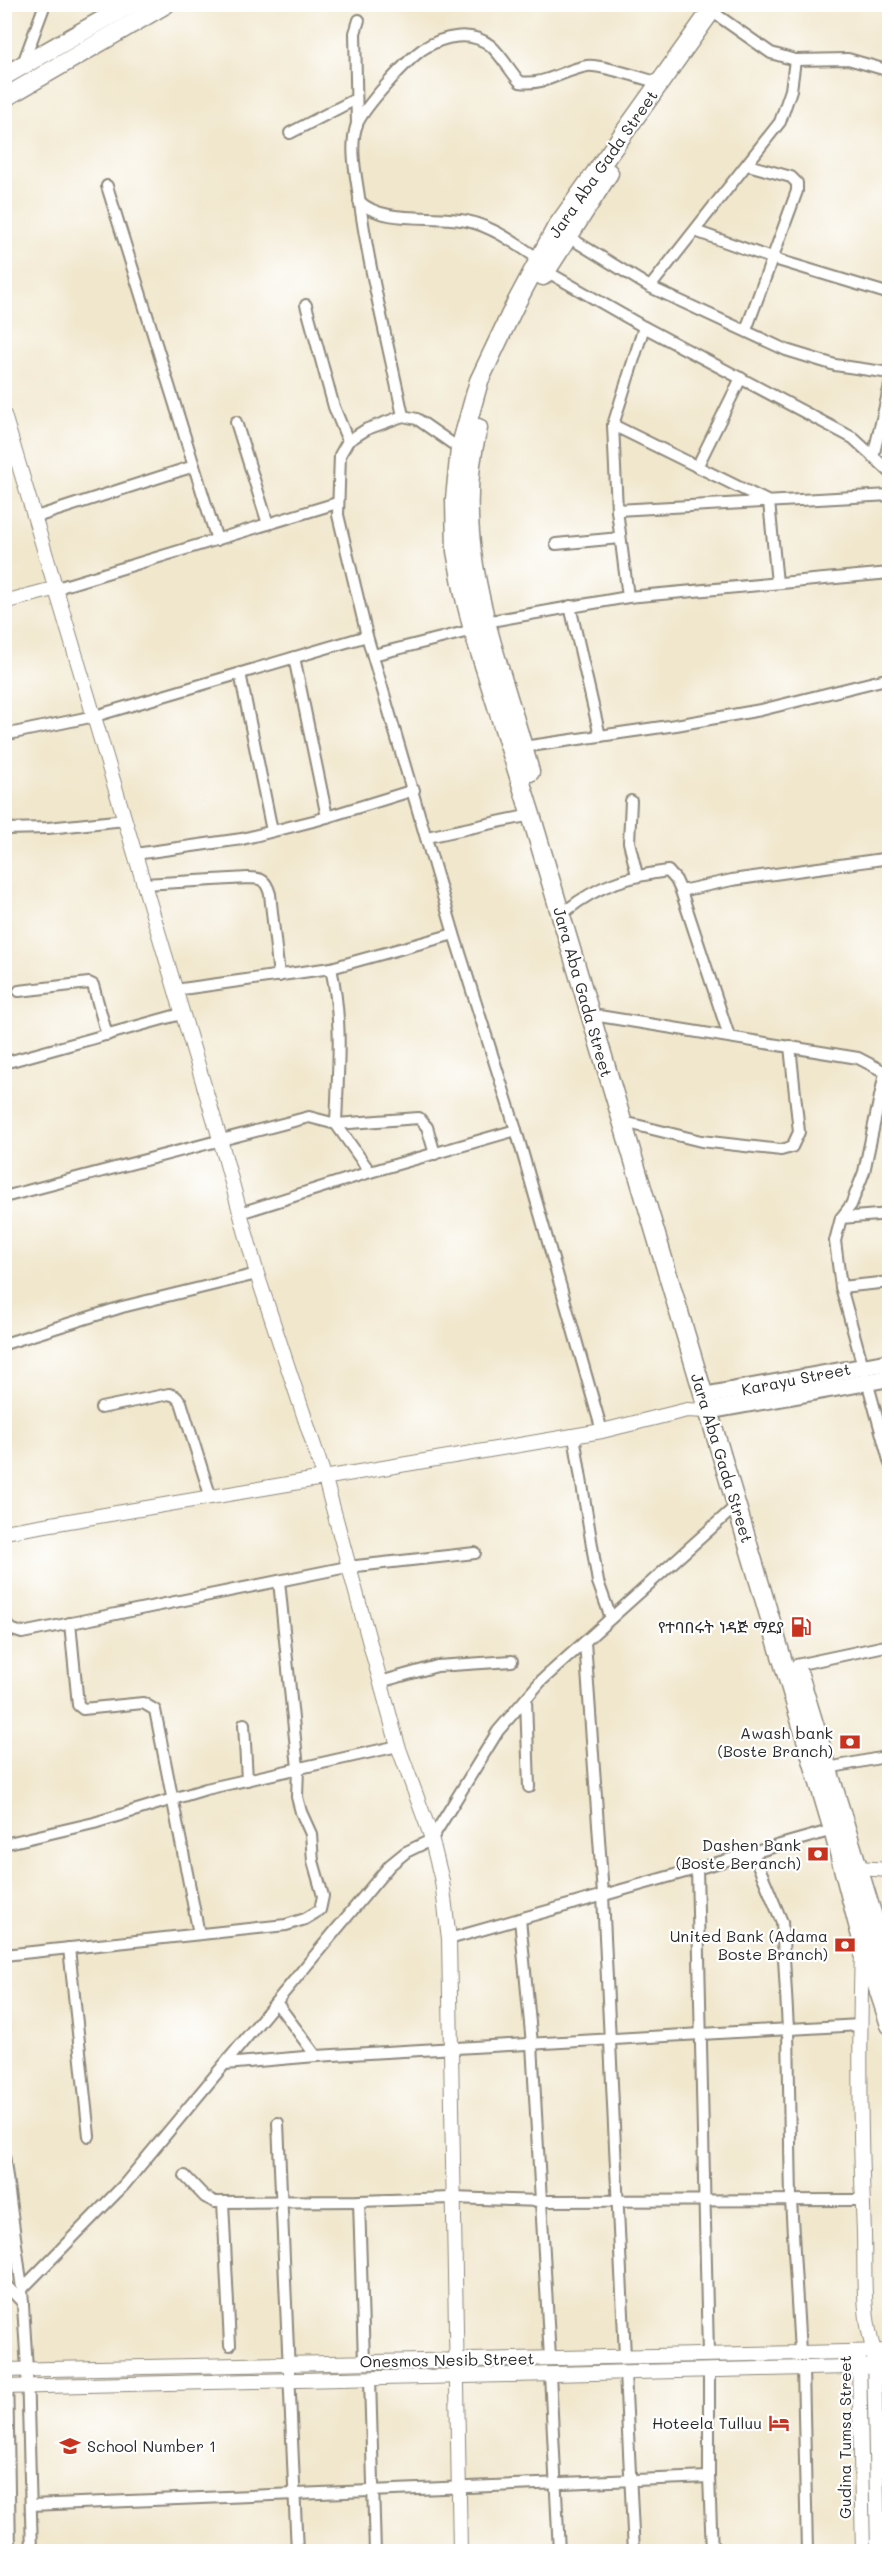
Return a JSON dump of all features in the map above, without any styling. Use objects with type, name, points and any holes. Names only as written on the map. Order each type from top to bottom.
[{"type":"main road","points":[[4,76],[131,4]]},
{"type":"main road","points":[[4,98],[166,4]]},
{"type":"main road","name":"Jara Aba Gada Street","points":[[719,8],[660,83],[556,228],[529,299],[487,394],[472,449],[469,494],[471,546],[479,626],[531,815],[711,1403],[796,1665],[890,1972]]},
{"type":"main road","name":"Jara Aba Gada Street","points":[[719,8],[567,236],[542,265],[479,381],[460,449],[455,499],[456,551],[464,594],[479,626],[523,747],[567,910],[632,1124],[711,1403],[736,1506],[832,1830],[862,1940],[890,2025]]},
{"type":"main road","name":"Karayu Street","points":[[711,1403],[867,1374],[890,1362]]},
{"type":"main road","name":"Karayu Street","points":[[867,1374],[890,1378]]},
{"type":"street","points":[[21,66],[45,4]]},
{"type":"street","points":[[719,8],[771,53],[795,60],[848,59],[890,71]]},
{"type":"street","points":[[359,20],[355,33],[357,125],[353,149],[359,201],[374,286],[403,416]]},
{"type":"street","points":[[357,125],[370,104],[420,51],[437,40],[462,36],[476,37],[492,47],[520,82],[531,83],[552,79],[589,65],[660,83]]},
{"type":"street","points":[[650,286],[696,231],[780,122],[791,90],[795,60]]},
{"type":"street","points":[[290,134],[356,99]]},
{"type":"street","points":[[746,330],[797,191],[796,183],[791,177],[748,165]]},
{"type":"street","points":[[107,186],[217,540]]},
{"type":"street","points":[[359,201],[366,208],[385,214],[440,217],[468,221],[492,228],[542,265],[644,327],[853,438],[890,472]]},
{"type":"street","points":[[696,231],[771,258],[890,294]]},
{"type":"street","points":[[567,236],[650,286],[786,350],[836,365],[890,373]]},
{"type":"street","points":[[306,305],[334,407],[348,441]]},
{"type":"street","points":[[628,597],[616,510],[613,425],[644,327]]},
{"type":"street","points":[[697,467],[741,378]]},
{"type":"street","points":[[873,457],[890,385]]},
{"type":"street","points":[[4,415],[220,1139],[257,1274],[325,1479],[347,1567],[398,1746],[430,1837],[442,1881],[449,1939],[460,2552]]},
{"type":"street","points":[[460,449],[417,419],[403,416],[367,429],[348,441],[340,455],[337,503],[367,636],[414,790],[454,934],[516,1130],[602,1431]]},
{"type":"street","points":[[236,422],[268,524]]},
{"type":"street","points":[[613,425],[769,502]]},
{"type":"street","points":[[36,518],[194,466]]},
{"type":"street","points":[[616,510],[890,495]]},
{"type":"street","points":[[769,502],[777,583]]},
{"type":"street","points":[[4,602],[337,503]]},
{"type":"street","points":[[556,544],[620,538]]},
{"type":"street","points":[[373,655],[479,626],[570,606],[628,597],[890,573]]},
{"type":"street","points":[[570,606],[600,736]]},
{"type":"street","points":[[4,735],[95,716],[367,636]]},
{"type":"street","points":[[294,657],[327,817]]},
{"type":"street","points":[[240,673],[272,831]]},
{"type":"street","points":[[523,747],[761,710],[890,678]]},
{"type":"street","points":[[135,855],[242,839],[327,817],[414,790]]},
{"type":"street","points":[[631,801],[629,842],[637,875]]},
{"type":"street","points":[[426,837],[531,815]]},
{"type":"street","points":[[4,829],[48,828],[125,820]]},
{"type":"street","points":[[681,891],[732,880],[890,858]]},
{"type":"street","points":[[567,910],[585,896],[612,883],[637,875],[668,871],[676,880],[681,891],[729,1036]]},
{"type":"street","points":[[144,884],[260,878],[267,883],[270,894],[279,976]]},
{"type":"street","points":[[175,990],[331,968],[454,934]]},
{"type":"street","points":[[331,968],[338,1000],[340,1028],[336,1124],[370,1172]]},
{"type":"street","points":[[19,991],[89,983],[93,985],[107,1035]]},
{"type":"street","points":[[4,1063],[181,1014]]},
{"type":"street","points":[[599,1016],[858,1058],[887,1074],[864,1172],[851,1204],[841,1218],[835,1241],[841,1287],[867,1374],[890,1464]]},
{"type":"street","points":[[632,1124],[701,1140],[781,1150],[792,1147],[799,1132],[790,1046]]},
{"type":"street","points":[[4,1197],[309,1117],[336,1124],[419,1118],[427,1127],[435,1154]]},
{"type":"street","points":[[240,1213],[370,1172],[516,1130]]},
{"type":"street","points":[[841,1218],[890,1214]]},
{"type":"street","points":[[4,1344],[122,1306],[257,1274]]},
{"type":"street","points":[[841,1287],[890,1282]]},
{"type":"street","points":[[100,1408],[169,1394],[176,1396],[181,1402],[211,1498]]},
{"type":"street","points":[[4,1532],[602,1431],[711,1403]]},
{"type":"street","points":[[574,1436],[598,1582],[611,1618]]},
{"type":"street","points":[[22,2289],[124,2185],[390,1864],[430,1837],[498,1731],[541,1681],[736,1506]]},
{"type":"street","points":[[4,1614],[6,1623],[13,1630],[22,1633],[347,1567],[475,1553]]},
{"type":"street","points":[[4,1955],[286,1926],[320,1910],[324,1896],[314,1861],[311,1834],[297,1797],[298,1768],[279,1581]]},
{"type":"street","points":[[70,1623],[78,1705],[83,1709],[143,1703],[154,1710],[199,1934]]},
{"type":"street","points":[[585,1642],[603,1895],[625,2356]]},
{"type":"street","points":[[796,1665],[890,1645]]},
{"type":"street","points":[[380,1682],[437,1666],[512,1661]]},
{"type":"street","points":[[526,1699],[529,1787]]},
{"type":"street","points":[[244,1724],[247,1780]]},
{"type":"street","points":[[4,1845],[94,1823],[247,1780],[398,1746]]},
{"type":"street","points":[[828,1768],[890,1756]]},
{"type":"street","points":[[449,1939],[832,1830]]},
{"type":"street","points":[[753,1853],[782,1922],[788,2029],[791,2200],[800,2352]]},
{"type":"street","points":[[698,1868],[699,2034],[706,2200],[708,2354]]},
{"type":"street","points":[[858,1868],[890,1870]]},
{"type":"street","points":[[520,1919],[532,2043],[550,2358]]},
{"type":"street","points":[[862,1940],[860,2025],[862,2200],[867,2330]]},
{"type":"street","points":[[69,1948],[89,2136]]},
{"type":"street","points":[[276,2002],[316,2056]]},
{"type":"street","points":[[225,2064],[316,2056],[860,2025]]},
{"type":"street","points":[[278,2123],[297,2552]]},
{"type":"street","points":[[4,2155],[23,2303],[28,2387],[32,2552]]},
{"type":"street","points":[[185,2176],[206,2197],[215,2202],[452,2198],[542,2201],[862,2200]]},
{"type":"street","points":[[359,2201],[364,2362]]},
{"type":"street","points":[[223,2202],[230,2345]]},
{"type":"street","points":[[4,2283],[23,2303]]},
{"type":"street","name":"Gudina Tumsa Street","points":[[867,2330],[874,2351],[875,2367],[878,2552]]},
{"type":"street","name":"Gudina Tumsa Street","points":[[862,2552],[859,2351],[867,2330]]},
{"type":"street","name":"Onesmos Nesib Street","points":[[6,2369],[890,2351]]},
{"type":"street","name":"Onesmos Nesib Street","points":[[6,2387],[890,2366]]},
{"type":"street","points":[[803,2368],[807,2552]]},
{"type":"street","points":[[6,2369],[10,2552]]},
{"type":"street","points":[[709,2371],[712,2552]]},
{"type":"street","points":[[625,2373],[634,2552]]},
{"type":"street","points":[[550,2374],[559,2552]]},
{"type":"street","points":[[370,2379],[375,2552]]},
{"type":"street","points":[[31,2505],[709,2477]]},
{"type":"place","name":"የተባበሩት ነዳጅ ማደያ","points":[[801,1627]]},
{"type":"place","name":"Awash bank (Boste Branch)","points":[[850,1742]]},
{"type":"place","name":"Dashen Bank (Boste Beranch)","points":[[818,1854]]},
{"type":"place","name":"United Bank (Adama Boste Branch)","points":[[845,1945]]},
{"type":"place","name":"Hoteela Tulluu","points":[[779,2423]]},
{"type":"place","name":"School Number 1","points":[[70,2446]]}]
